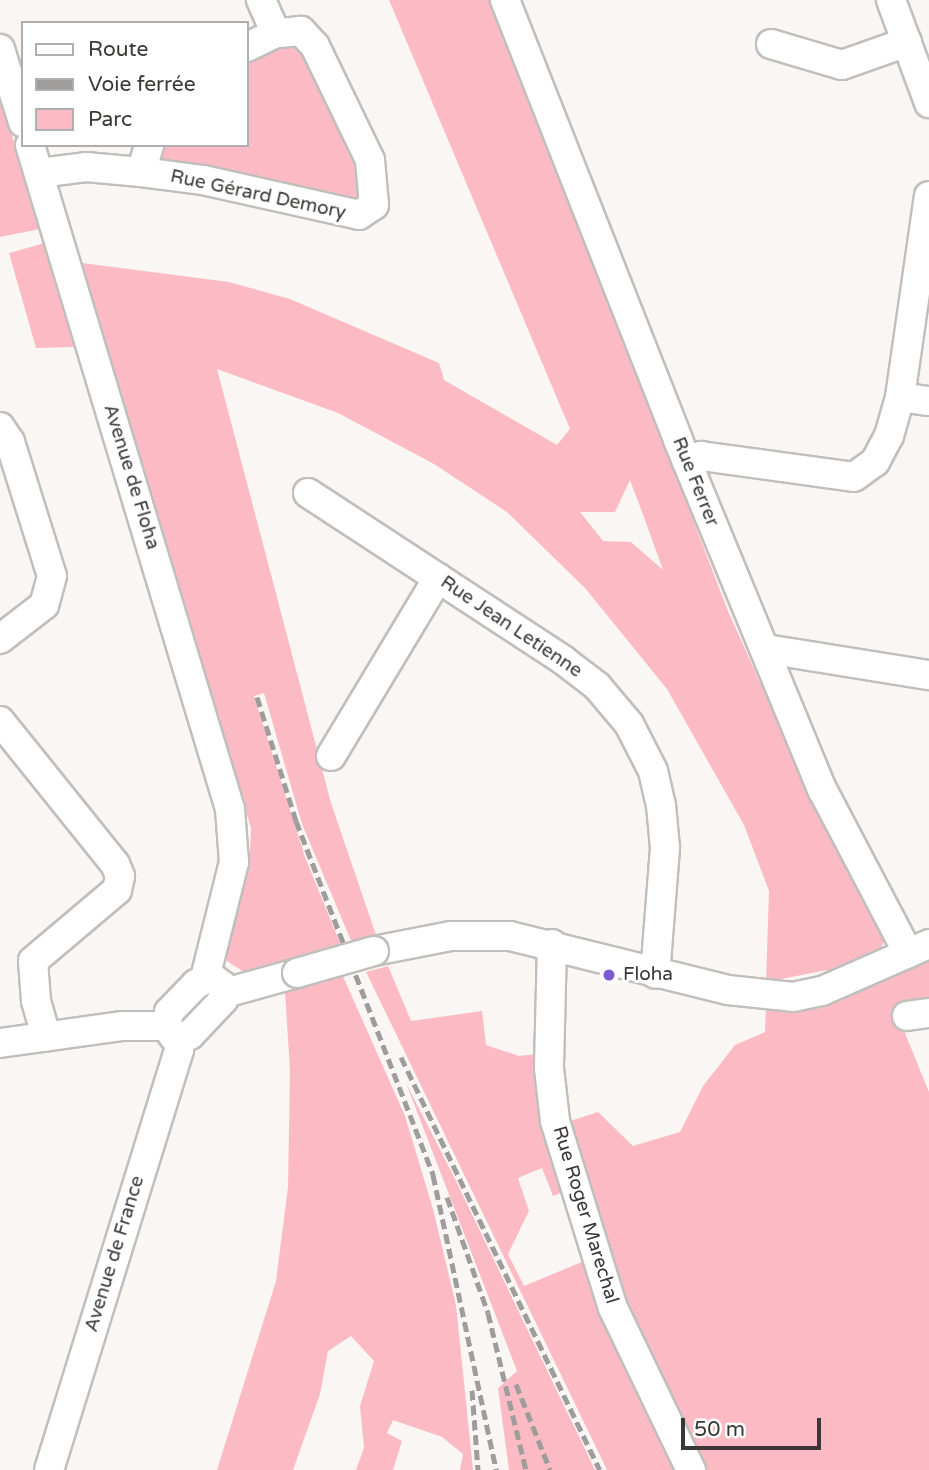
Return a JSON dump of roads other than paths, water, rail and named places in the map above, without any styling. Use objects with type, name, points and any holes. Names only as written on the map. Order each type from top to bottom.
[{"type":"street","points":[[248,47],[276,33],[261,0]]},
{"type":"street","name":"Rue Ferrer","points":[[505,0],[686,460],[823,791],[918,949]]},
{"type":"street","points":[[891,0],[929,103]]},
{"type":"street","name":"Rue Gérard Demory","points":[[39,173],[145,159],[202,180],[359,215],[374,205],[370,160],[315,46],[301,31],[276,33]]},
{"type":"street","points":[[771,44],[842,65],[907,42]]},
{"type":"street","points":[[0,49],[21,116]]},
{"type":"street","name":"Avenue de Floha","points":[[31,147],[230,809],[234,862],[215,985]]},
{"type":"street","points":[[686,460],[701,456],[854,477],[875,462],[889,436],[900,397],[929,196]]},
{"type":"street","points":[[900,397],[929,401]]},
{"type":"street","points":[[0,427],[10,442],[52,576],[44,605],[0,639]]},
{"type":"street","name":"Rue Jean Letienne","points":[[308,493],[597,686],[642,744],[661,805],[666,848],[655,974]]},
{"type":"street","points":[[331,756],[438,578]]},
{"type":"street","points":[[766,649],[929,675]]},
{"type":"street","points":[[0,721],[115,864],[120,876],[117,890],[33,961],[36,1001],[46,1037]]},
{"type":"street","points":[[215,985],[297,973],[374,951],[475,935],[552,944],[655,974],[780,996],[822,990],[918,949]]},
{"type":"street","name":"Rue Roger Marechal","points":[[552,944],[549,1068],[555,1121],[613,1308],[691,1470]]},
{"type":"street","name":"Avenue de France","points":[[50,1470],[173,1032],[169,1012],[215,985]]},
{"type":"street","points":[[0,1043],[151,1023],[173,1032]]},
{"type":"railway","points":[[257,697],[296,821],[433,1175],[496,1470]]},
{"type":"railway","points":[[401,1057],[600,1470]]},
{"type":"railway","points":[[447,1197],[488,1313],[526,1470]]},
{"type":"railway","points":[[516,1384],[550,1470]]},
{"type":"railway","points":[[472,1390],[478,1470]]},
{"type":"place","name":"Floha","points":[[609,975]]}]
